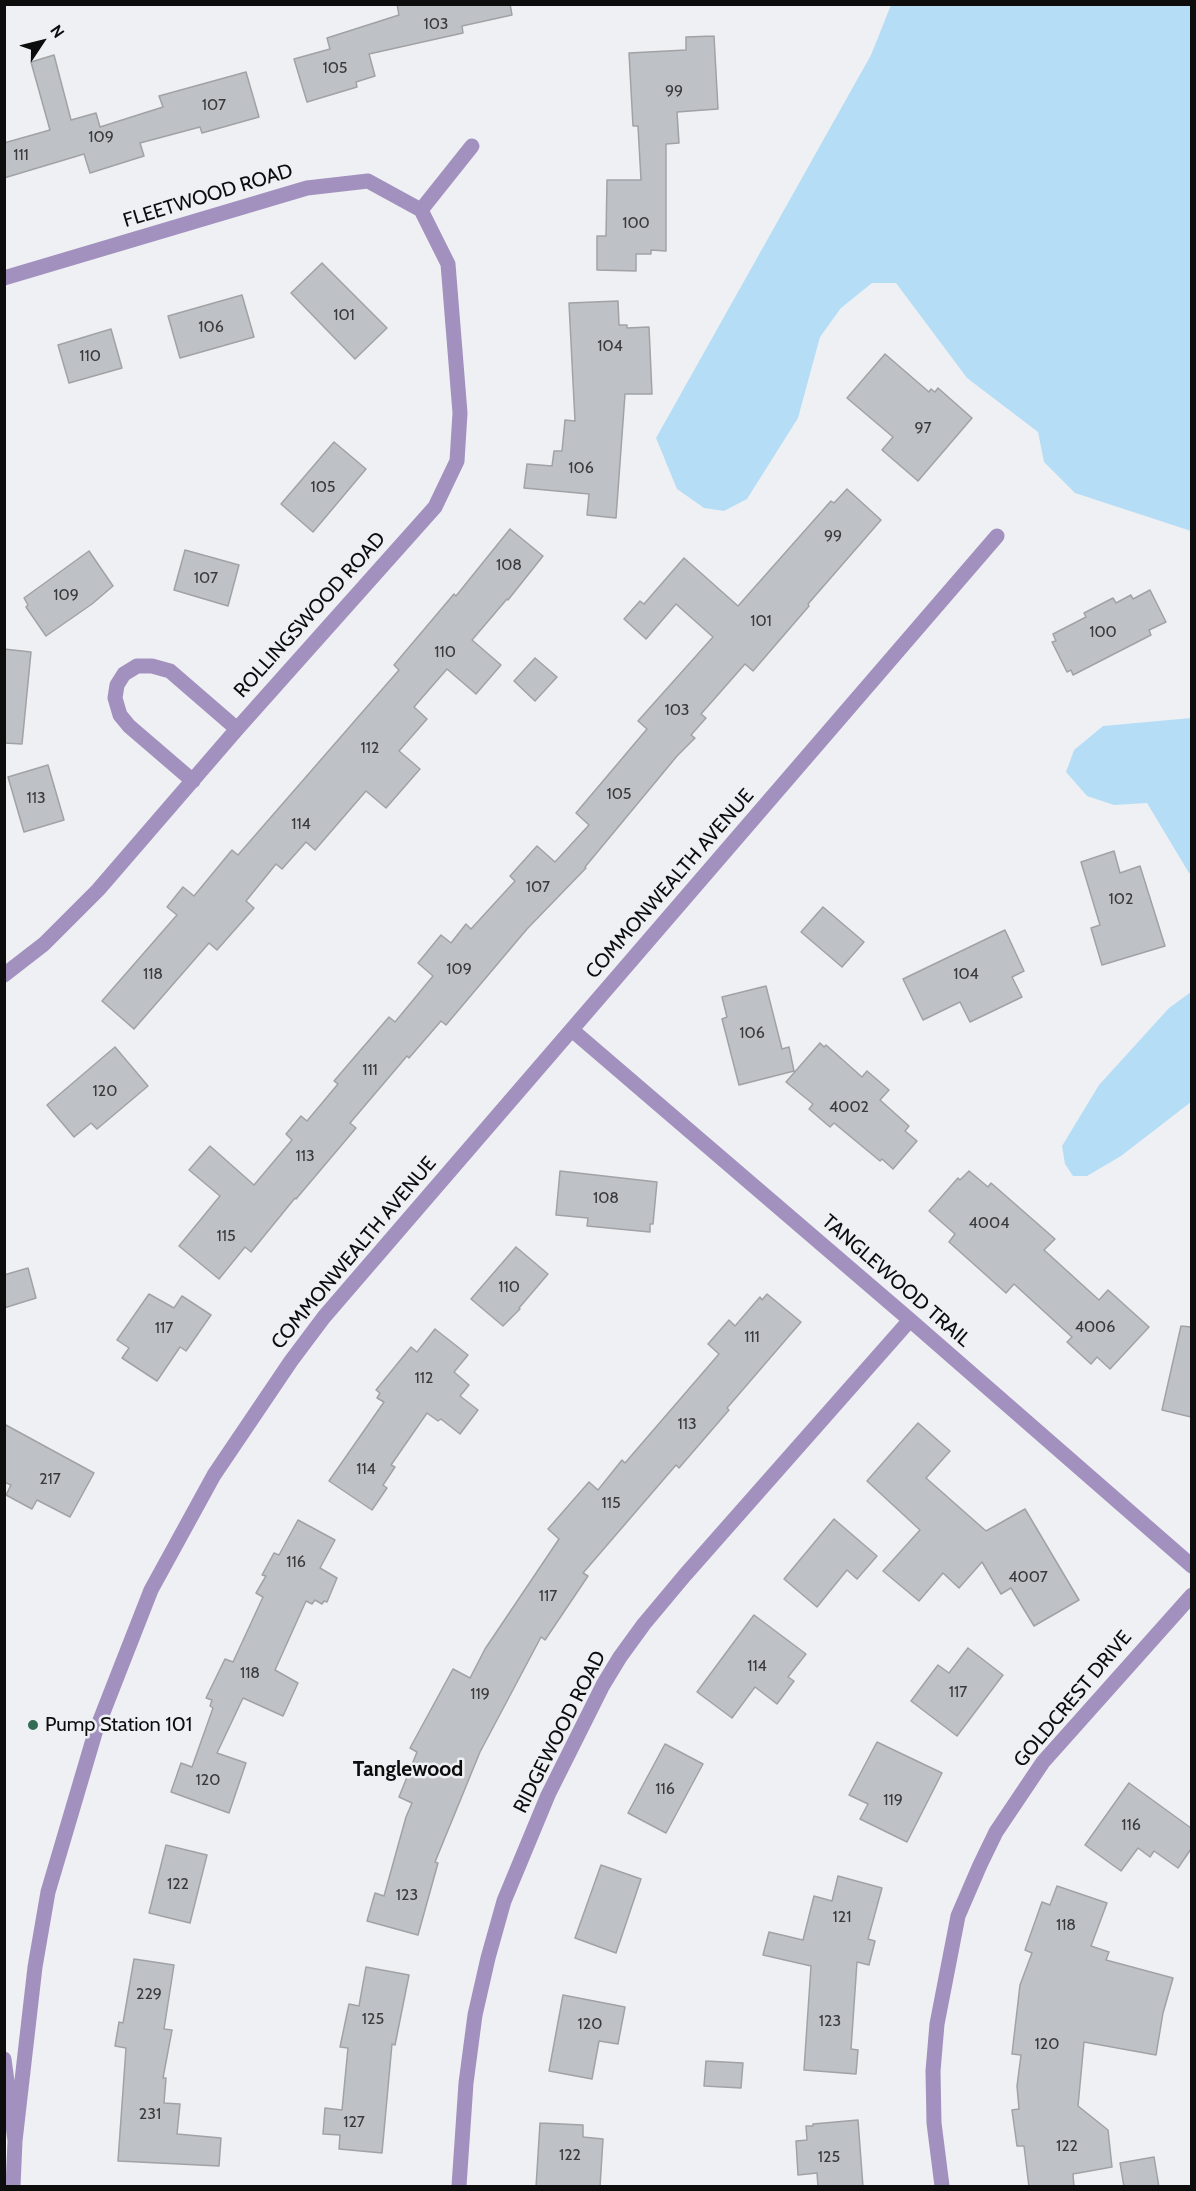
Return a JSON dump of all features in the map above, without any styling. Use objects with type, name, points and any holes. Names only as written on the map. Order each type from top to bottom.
[{"type":"street","points":[[421,210],[472,146]]},
{"type":"street","name":"FLEETWOOD ROAD","points":[[4,278],[307,188],[368,181],[421,210]]},
{"type":"street","name":"ROLLINGSWOOD ROAD","points":[[4,975],[44,944],[98,890],[237,729],[435,507],[457,461],[460,413],[448,264],[421,210]]},
{"type":"street","name":"COMMONWEALTH AVENUE","points":[[15,2141],[35,1966],[48,1892],[95,1733],[151,1590],[214,1475],[291,1361],[324,1317],[997,536]]},
{"type":"street","points":[[193,781],[129,726],[120,715],[115,698],[117,685],[124,674],[137,666],[152,666],[171,671],[237,729]]},
{"type":"street","name":"TANGLEWOOD TRAIL","points":[[572,1030],[910,1320],[1191,1566]]},
{"type":"street","name":"RIDGEWOOD ROAD","points":[[459,2187],[466,2083],[475,2015],[501,1912],[548,1796],[603,1685],[620,1657],[685,1575],[910,1320]]},
{"type":"street","name":"GOLDCREST DRIVE","points":[[942,2187],[934,2123],[933,2071],[937,2024],[958,1917],[975,1875],[996,1832],[1043,1762],[1191,1595]]},
{"type":"street","points":[[4,2059],[15,2141],[13,2187]]},
{"type":"water","points":[[891,5],[1191,5],[1191,531],[1075,493],[1044,462],[1038,432],[967,378],[896,283],[872,283],[841,308],[820,337],[798,418],[747,499],[724,511],[704,508],[677,489],[656,438],[871,55]]},
{"type":"water","points":[[1191,718],[1192,873],[1189,873],[1147,803],[1114,805],[1087,796],[1066,772],[1074,750],[1103,726]]},
{"type":"water","points":[[1191,992],[1191,1102],[1121,1156],[1087,1176],[1073,1176],[1065,1164],[1062,1146],[1099,1085],[1169,1008]]},
{"type":"building","points":[[397,4],[510,4],[512,15],[462,26],[463,33],[369,54],[375,76],[356,82],[357,87],[307,102],[294,59],[330,49],[327,38],[399,15]]},
{"type":"building","points":[[714,36],[718,109],[677,112],[679,143],[666,144],[666,251],[651,250],[651,254],[636,254],[636,271],[597,270],[597,236],[606,236],[607,180],[641,180],[638,126],[633,126],[629,53],[686,50],[686,37]]},
{"type":"building","points":[[54,55],[71,120],[96,113],[100,127],[163,107],[159,96],[246,72],[259,117],[202,133],[200,127],[140,143],[144,156],[90,173],[84,154],[4,178],[4,143],[50,130],[31,62]]},
{"type":"building","points":[[322,263],[387,328],[355,359],[291,293]]},
{"type":"building","points":[[242,295],[254,337],[180,358],[168,316]]},
{"type":"building","points":[[618,301],[619,325],[627,325],[627,328],[649,327],[652,394],[625,394],[616,518],[587,515],[589,494],[524,488],[527,464],[552,466],[554,451],[562,451],[565,420],[575,421],[569,303]]},
{"type":"building","points":[[111,329],[122,368],[69,383],[58,345]]},
{"type":"building","points":[[885,354],[929,392],[931,389],[935,392],[938,388],[972,418],[918,481],[882,450],[893,437],[847,398]]},
{"type":"building","points":[[334,442],[366,469],[313,532],[281,504]]},
{"type":"building","points":[[847,489],[881,520],[753,671],[745,664],[701,714],[706,718],[691,735],[695,738],[677,756],[586,868],[527,929],[446,1025],[441,1021],[409,1058],[407,1056],[350,1123],[356,1128],[251,1252],[245,1247],[219,1279],[179,1246],[220,1196],[189,1170],[210,1146],[254,1185],[292,1140],[286,1134],[301,1116],[307,1121],[338,1084],[334,1081],[389,1017],[395,1022],[433,976],[418,963],[441,935],[451,943],[466,924],[471,929],[515,881],[510,876],[537,846],[555,862],[589,825],[576,813],[647,729],[638,721],[713,637],[676,604],[646,639],[624,619],[640,601],[644,604],[684,558],[738,606],[831,501],[834,503]]},
{"type":"building","points":[[510,529],[543,556],[472,640],[501,665],[476,694],[447,669],[414,707],[427,719],[399,751],[420,769],[386,808],[366,791],[315,850],[306,842],[282,869],[276,864],[246,901],[254,908],[217,950],[209,943],[134,1029],[102,1001],[177,915],[167,907],[183,887],[194,896],[232,850],[238,855],[399,670],[394,665],[454,594],[456,596]]},
{"type":"building","points":[[185,550],[239,565],[228,606],[174,590]]},
{"type":"building","points":[[89,551],[113,586],[92,604],[46,636],[26,607],[28,605],[24,598]]},
{"type":"building","points":[[1150,590],[1166,622],[1149,630],[1151,635],[1073,675],[1071,670],[1067,672],[1052,642],[1056,641],[1053,634],[1086,617],[1084,613],[1113,598],[1116,603],[1131,595],[1133,599]]},
{"type":"building","points":[[4,649],[31,652],[22,744],[4,743]]},
{"type":"building","points":[[535,658],[557,677],[535,701],[514,681]]},
{"type":"building","points":[[48,765],[64,820],[24,832],[8,777]]},
{"type":"building","points":[[1114,851],[1120,873],[1140,866],[1165,946],[1102,965],[1091,928],[1100,925],[1081,862]]},
{"type":"building","points":[[823,907],[864,942],[842,967],[801,932]]},
{"type":"building","points":[[1005,930],[1024,971],[1012,977],[1022,997],[970,1022],[960,1002],[923,1020],[903,979]]},
{"type":"building","points":[[766,986],[782,1049],[789,1047],[794,1071],[739,1085],[722,1019],[727,1017],[722,997]]},
{"type":"building","points":[[820,1043],[824,1047],[826,1045],[862,1077],[867,1071],[889,1090],[880,1100],[909,1126],[905,1131],[917,1141],[893,1169],[834,1123],[830,1127],[809,1109],[813,1104],[786,1082]]},
{"type":"building","points":[[115,1047],[148,1086],[97,1129],[91,1123],[74,1137],[47,1105]]},
{"type":"building","points":[[560,1171],[657,1182],[653,1224],[650,1224],[650,1232],[587,1226],[588,1218],[556,1215]]},
{"type":"building","points":[[969,1171],[988,1187],[991,1183],[1055,1239],[1044,1250],[1099,1300],[1108,1290],[1149,1327],[1110,1369],[1097,1357],[1091,1364],[1067,1342],[1072,1337],[1014,1284],[1006,1293],[949,1242],[955,1234],[929,1211],[958,1178],[960,1180]]},
{"type":"building","points":[[516,1247],[548,1274],[503,1326],[471,1299]]},
{"type":"building","points":[[28,1268],[36,1298],[4,1308],[4,1275]]},
{"type":"building","points":[[149,1294],[174,1308],[182,1296],[211,1315],[186,1351],[180,1347],[157,1381],[122,1358],[129,1348],[117,1340]]},
{"type":"building","points":[[767,1294],[801,1322],[679,1468],[676,1465],[583,1573],[588,1576],[545,1640],[541,1637],[480,1752],[435,1862],[438,1863],[418,1935],[367,1921],[375,1893],[384,1896],[412,1803],[399,1797],[417,1752],[410,1748],[453,1669],[470,1678],[485,1649],[559,1539],[548,1529],[589,1482],[598,1490],[622,1460],[625,1463],[719,1354],[708,1344],[729,1320],[735,1326],[760,1297],[762,1300]]},
{"type":"building","points":[[1181,1326],[1191,1327],[1191,1417],[1162,1410]]},
{"type":"building","points":[[435,1329],[468,1355],[454,1372],[469,1385],[460,1396],[478,1410],[460,1434],[441,1419],[438,1421],[427,1413],[391,1465],[395,1467],[383,1485],[387,1488],[372,1510],[329,1481],[384,1402],[377,1398],[380,1393],[376,1390],[411,1347],[417,1352]]},
{"type":"building","points":[[918,1423],[950,1451],[926,1478],[986,1531],[1025,1509],[1079,1600],[1034,1626],[1011,1588],[1001,1594],[982,1562],[959,1588],[943,1573],[919,1601],[883,1571],[920,1530],[867,1481]]},
{"type":"building","points":[[4,1424],[94,1473],[70,1517],[37,1500],[32,1509],[6,1495],[11,1485],[4,1482]]},
{"type":"building","points":[[834,1519],[877,1556],[857,1579],[847,1570],[817,1607],[784,1579]]},
{"type":"building","points":[[298,1520],[335,1540],[320,1568],[337,1578],[327,1602],[324,1601],[322,1604],[315,1600],[312,1604],[306,1601],[275,1670],[298,1683],[283,1716],[243,1698],[217,1753],[246,1763],[229,1813],[171,1792],[181,1763],[192,1767],[213,1708],[210,1706],[212,1700],[206,1698],[225,1659],[233,1662],[263,1597],[256,1593],[266,1576],[262,1575],[274,1553],[279,1555]]},
{"type":"building","points":[[754,1615],[806,1654],[788,1677],[794,1681],[777,1704],[755,1687],[732,1718],[697,1692]]},
{"type":"building","points":[[968,1648],[1003,1675],[957,1736],[911,1701],[938,1665],[949,1673]]},
{"type":"building","points":[[877,1742],[942,1773],[907,1842],[860,1819],[868,1804],[849,1795]]},
{"type":"building","points":[[665,1744],[703,1764],[666,1833],[628,1813]]},
{"type":"building","points":[[1129,1783],[1191,1828],[1191,1849],[1178,1868],[1154,1851],[1150,1857],[1138,1848],[1121,1871],[1085,1845]]},
{"type":"building","points":[[166,1845],[207,1855],[190,1923],[149,1913]]},
{"type":"building","points":[[601,1865],[641,1879],[616,1953],[575,1938]]},
{"type":"building","points":[[838,1876],[882,1888],[868,1939],[875,1941],[869,1965],[857,1962],[851,2049],[858,2050],[856,2074],[804,2070],[811,1966],[763,1955],[769,1932],[803,1940],[814,1896],[832,1901]]},
{"type":"building","points":[[1057,1886],[1107,1903],[1091,1946],[1109,1952],[1106,1960],[1173,1978],[1163,2013],[1156,2055],[1084,2042],[1078,2106],[1108,2130],[1112,2167],[1073,2174],[1074,2187],[1029,2187],[1024,2146],[1017,2146],[1012,2110],[1019,2109],[1017,2086],[1021,2055],[1012,2054],[1020,1985],[1032,1953],[1025,1950],[1042,1902],[1050,1905]]},
{"type":"building","points":[[134,1959],[174,1965],[164,2029],[172,2030],[163,2078],[166,2078],[164,2103],[180,2104],[177,2134],[221,2138],[219,2166],[118,2161],[126,2048],[115,2046],[119,2022],[123,2023]]},
{"type":"building","points":[[366,1967],[409,1975],[395,2045],[392,2044],[382,2153],[339,2149],[340,2135],[323,2134],[325,2108],[342,2110],[348,2048],[340,2047],[349,2004],[359,2006]]},
{"type":"building","points":[[563,1995],[625,2007],[618,2044],[599,2041],[592,2079],[549,2071]]},
{"type":"building","points":[[706,2061],[743,2063],[741,2088],[704,2086]]},
{"type":"building","points":[[858,2120],[863,2187],[818,2187],[817,2173],[798,2175],[796,2141],[807,2140],[806,2126]]},
{"type":"building","points":[[540,2123],[583,2125],[583,2137],[603,2139],[600,2187],[536,2187]]},
{"type":"building","points":[[1154,2157],[1159,2187],[1124,2187],[1120,2163]]},
{"type":"place","name":"Pump Station 101","points":[[33,1725]]},
{"type":"district","name":"Tanglewood","points":[[408,1770]]}]
